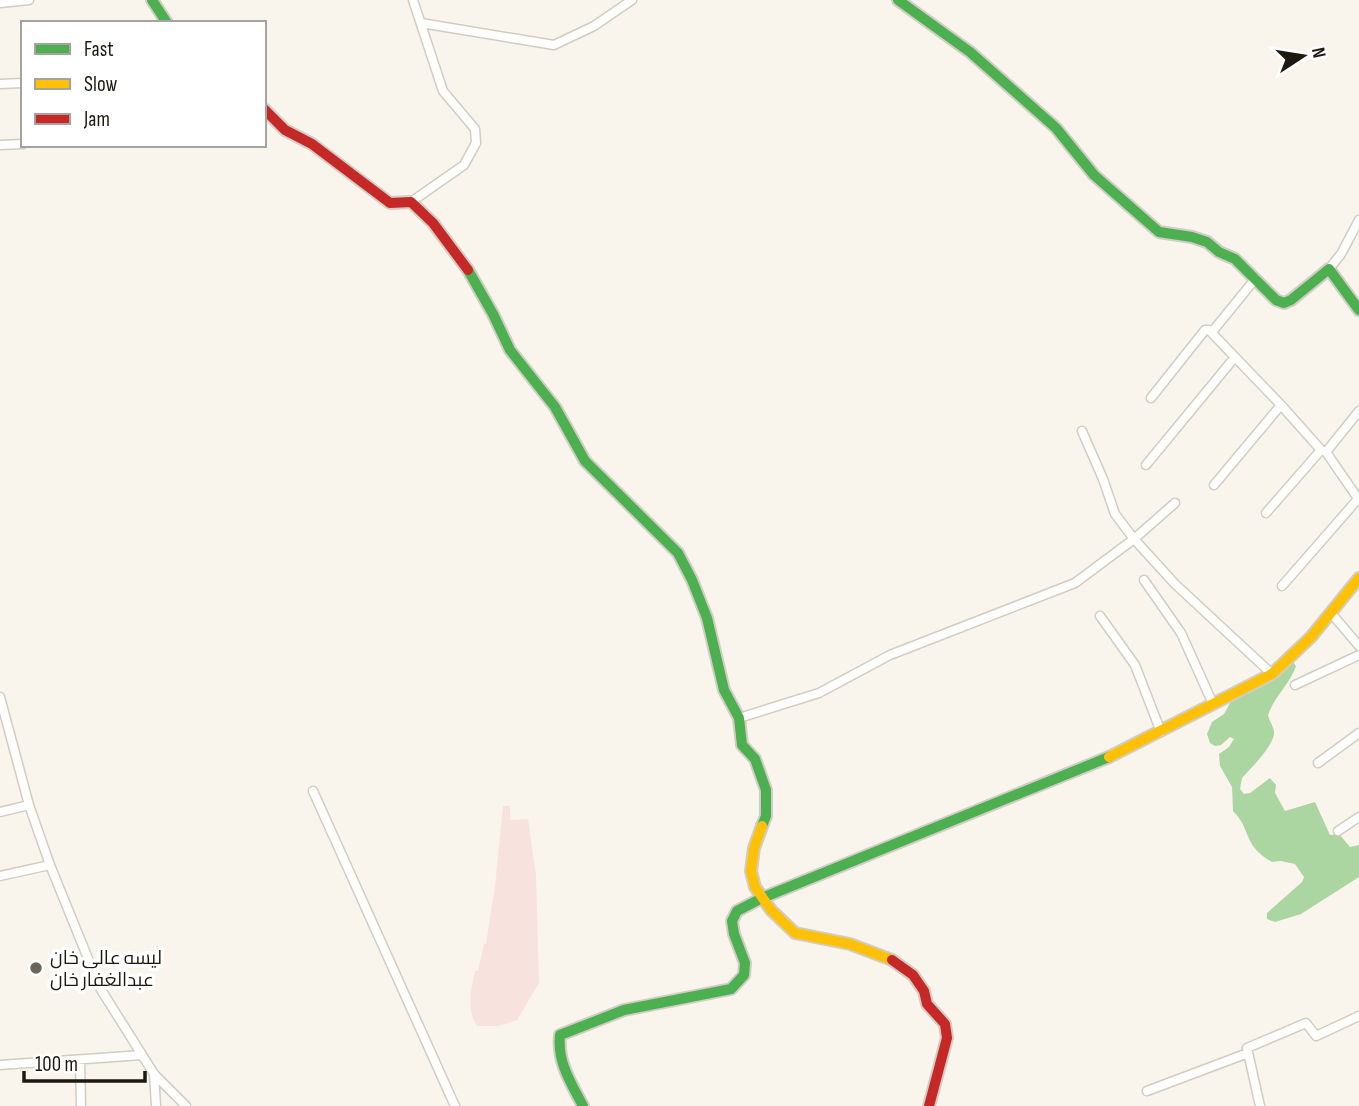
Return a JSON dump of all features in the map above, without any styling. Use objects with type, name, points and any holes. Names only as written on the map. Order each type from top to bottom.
[{"type":"street","points":[[0,3],[29,0]]},
{"type":"street","points":[[152,0],[166,21]]},
{"type":"street","points":[[266,111],[285,130],[312,144],[390,203],[411,202],[464,166],[477,144],[475,129],[443,91],[413,0]]},
{"type":"street","points":[[421,23],[554,45],[594,26],[632,0]]},
{"type":"street","points":[[898,0],[970,52],[1056,128],[1094,175],[1159,232],[1168,231],[1207,242],[1235,259],[1276,300],[1284,303],[1292,300],[1329,269],[1341,254],[1359,220]]},
{"type":"street","points":[[0,84],[21,83]]},
{"type":"street","points":[[0,145],[21,144]]},
{"type":"street","points":[[411,202],[433,223],[463,262],[510,350],[555,407],[585,461],[678,553],[707,618],[719,657],[722,681],[739,718],[742,745],[755,759],[766,790],[766,816],[754,848],[751,870],[755,887],[795,933],[850,944],[890,958],[913,975],[924,991],[927,1004],[945,1024],[947,1038],[929,1106]]},
{"type":"street","points":[[1329,269],[1359,310]]},
{"type":"street","points":[[1212,332],[1256,278]]},
{"type":"street","points":[[1151,398],[1205,330],[1212,332],[1324,451],[1359,499],[1282,586]]},
{"type":"street","points":[[1146,465],[1235,357]]},
{"type":"street","points":[[1214,485],[1281,405]]},
{"type":"street","points":[[1266,513],[1359,411]]},
{"type":"street","points":[[1082,431],[1115,514],[1134,539],[1175,584],[1272,674]]},
{"type":"street","points":[[739,718],[819,693],[890,655],[1075,583],[1134,539],[1175,503]]},
{"type":"street","points":[[583,1106],[561,1061],[557,1046],[559,1035],[624,1010],[731,989],[744,975],[745,963],[732,921],[737,911],[762,898],[1126,750],[1272,674],[1311,637],[1359,578]]},
{"type":"street","points":[[1144,580],[1181,634],[1213,704]]},
{"type":"street","points":[[1331,613],[1359,646]]},
{"type":"street","points":[[1100,616],[1135,665],[1161,732]]},
{"type":"street","points":[[1295,685],[1359,656]]},
{"type":"street","points":[[0,697],[4,727],[29,805],[100,988],[154,1074],[186,1106]]},
{"type":"street","points":[[1318,762],[1359,733]]},
{"type":"street","points":[[313,791],[455,1106]]},
{"type":"street","points":[[0,812],[29,805]]},
{"type":"street","points":[[1338,831],[1359,817]]},
{"type":"street","points":[[0,876],[51,865]]},
{"type":"street","points":[[1260,1106],[1248,1053],[1249,1046],[1306,1023],[1316,1036],[1359,1016]]},
{"type":"street","points":[[1147,1091],[1248,1053]]},
{"type":"street","points":[[0,1065],[142,1055]]},
{"type":"street","points":[[79,1060],[81,1106]]},
{"type":"street","points":[[154,1074],[156,1106]]},
{"type":"shaded area","points":[[1293,662],[1296,666],[1293,673],[1268,715],[1274,736],[1262,756],[1242,778],[1240,789],[1244,794],[1250,793],[1270,778],[1276,785],[1275,793],[1285,811],[1315,802],[1330,835],[1339,834],[1350,847],[1359,845],[1359,877],[1301,914],[1275,922],[1267,919],[1267,913],[1302,882],[1304,877],[1295,864],[1272,862],[1262,856],[1251,843],[1233,811],[1232,787],[1220,766],[1219,754],[1229,747],[1234,739],[1230,737],[1221,745],[1215,746],[1210,743],[1207,734],[1212,722],[1224,714],[1230,703],[1239,695]]},
{"type":"shaded area","points":[[503,806],[510,806],[510,820],[528,819],[536,875],[539,983],[517,1020],[499,1026],[477,1026],[471,1012],[471,992],[475,971],[478,971],[486,944]]},
{"type":"traffic: fast","points":[[152,0],[166,21]]},
{"type":"traffic: fast","points":[[898,0],[970,52],[1056,128],[1094,175],[1159,232],[1207,242],[1219,252],[1235,259],[1276,300],[1284,303],[1329,269],[1359,310]]},
{"type":"traffic: fast","points":[[468,270],[510,350],[555,407],[585,461],[678,553],[707,618],[724,690],[739,718],[742,745],[755,759],[766,790],[766,816],[762,826]]},
{"type":"traffic: fast","points":[[583,1106],[563,1063],[560,1035],[624,1010],[731,989],[744,975],[745,963],[734,934],[732,921],[737,911],[762,898],[1109,757]]},
{"type":"traffic: slow","points":[[1109,757],[1272,674],[1311,637],[1359,578]]},
{"type":"traffic: slow","points":[[762,826],[754,848],[751,871],[755,887],[771,910],[795,933],[850,944],[892,960]]},
{"type":"traffic: jam","points":[[266,111],[285,130],[312,144],[390,203],[411,202],[433,223],[468,270]]},
{"type":"traffic: jam","points":[[892,960],[913,975],[924,991],[927,1004],[945,1024],[947,1038],[929,1106]]},
{"type":"place","name":"لیسه عالی خان عبدالغفار خان","points":[[36,968]]}]
